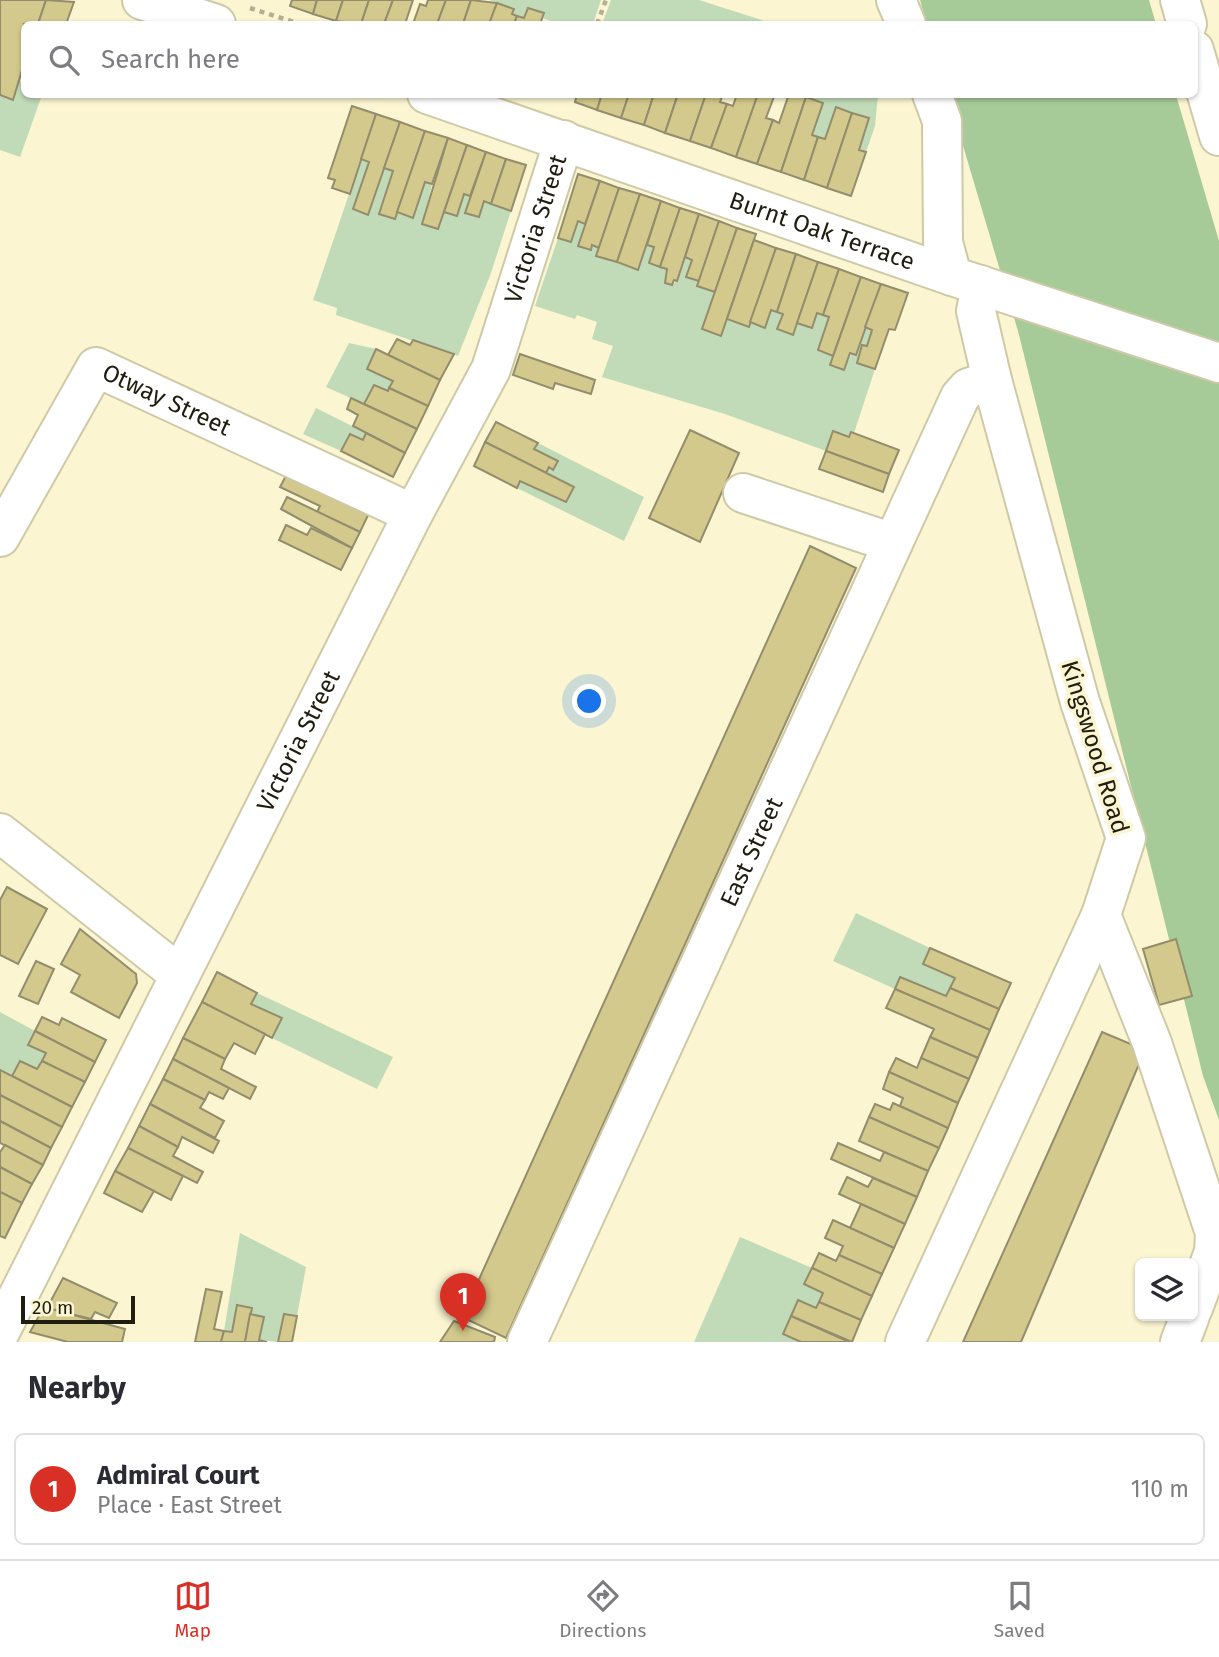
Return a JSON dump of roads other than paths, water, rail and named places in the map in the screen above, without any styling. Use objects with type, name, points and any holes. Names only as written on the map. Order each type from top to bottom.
[{"type":"street","points":[[142,0],[231,16]]},
{"type":"street","points":[[896,0],[905,21]]},
{"type":"street","points":[[1180,0],[1186,21]]},
{"type":"street","points":[[1198,61],[1219,136]]},
{"type":"street","name":"Burnt Oak Terrace","points":[[439,98],[979,284],[1219,363]]},
{"type":"street","name":"Kingswood Road","points":[[905,1342],[1101,915],[1126,838],[1080,702],[992,380],[976,311],[979,284],[943,242],[943,121],[934,98]]},
{"type":"street","name":"Victoria Street","points":[[0,1332],[413,514],[491,369],[564,140]]},
{"type":"street","name":"Otway Street","points":[[0,537],[96,367],[413,514]]},
{"type":"street","name":"East Street","points":[[527,1342],[960,397],[968,387],[992,380]]},
{"type":"street","points":[[743,492],[893,543]]},
{"type":"street","points":[[0,833],[180,975]]},
{"type":"street","points":[[1101,915],[1152,1043],[1215,1233],[1214,1252],[1198,1295]]},
{"type":"street","points":[[1180,1342],[1188,1321]]},
{"type":"place","name":"Admiral Court","points":[[463,1331]]}]
